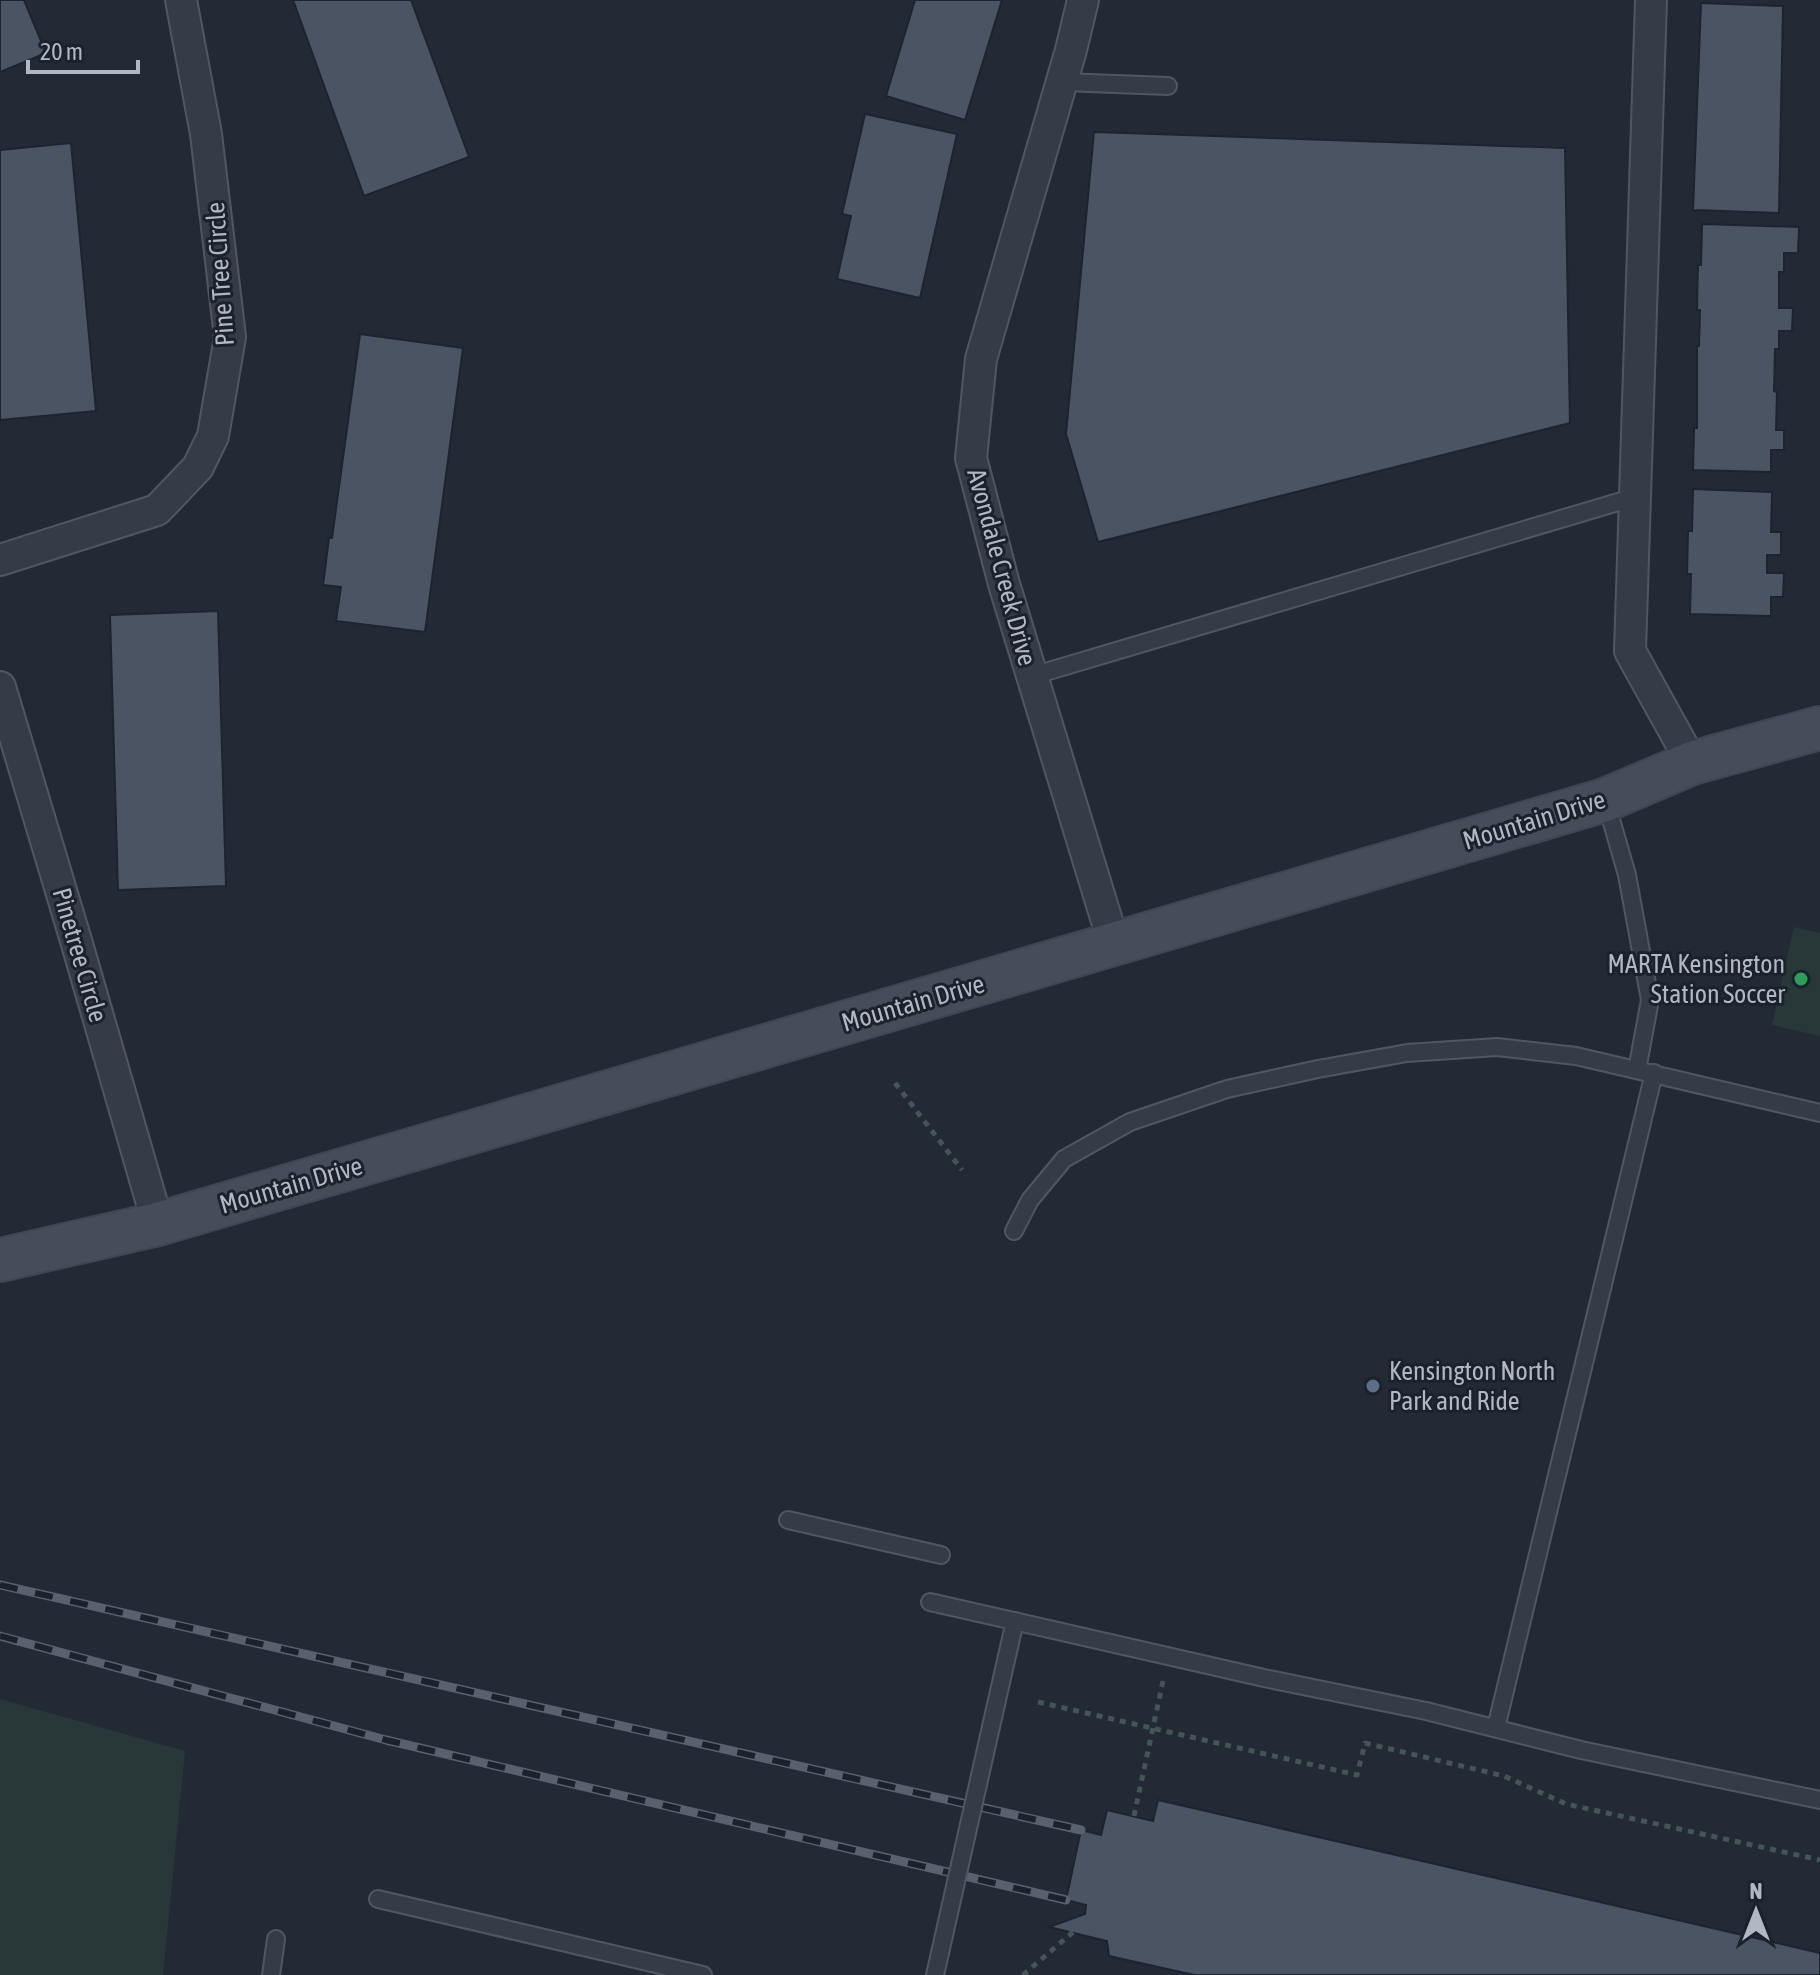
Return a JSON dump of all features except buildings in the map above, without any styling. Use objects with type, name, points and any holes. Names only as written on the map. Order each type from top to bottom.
[{"type":"main road","name":"Mountain Drive","points":[[0,1260],[158,1224],[1605,800],[1692,763],[1820,728]]},
{"type":"street","name":"Pine Tree Circle","points":[[0,560],[157,510],[198,467],[213,436],[230,337],[206,134],[181,0]]},
{"type":"street","name":"Avondale Creek Drive","points":[[1083,0],[981,359],[971,458],[1004,584],[1114,944]]},
{"type":"street","points":[[1651,0],[1630,651],[1692,763]]},
{"type":"street","name":"Pinetree Circle","points":[[0,687],[158,1224]]},
{"type":"lane","points":[[1062,82],[1168,86]]},
{"type":"lane","points":[[1032,676],[1635,497]]},
{"type":"lane","points":[[1496,1728],[1646,1072],[1650,1000],[1627,875],[1605,800]]},
{"type":"lane","points":[[1014,1231],[1030,1200],[1064,1159],[1130,1122],[1227,1089],[1407,1053],[1497,1047],[1576,1056],[1820,1113]]},
{"type":"lane","points":[[788,1520],[941,1555]]},
{"type":"lane","points":[[930,1602],[1496,1728],[1581,1750],[1820,1800]]},
{"type":"lane","points":[[935,1975],[1015,1621]]},
{"type":"lane","points":[[378,1899],[703,1975]]},
{"type":"lane","points":[[271,1975],[276,1939]]},
{"type":"path","points":[[895,1083],[962,1170]]},
{"type":"path","points":[[1134,1816],[1169,1656]]},
{"type":"path","points":[[1038,1702],[1357,1775],[1365,1743],[1504,1776],[1566,1804],[1820,1860]]},
{"type":"path","points":[[1023,1975],[1073,1932]]},
{"type":"shaded area","name":"MARTA Kensington Station Soccer","points":[[1794,927],[1820,933],[1820,1036],[1772,1025]]},
{"type":"shaded area","points":[[0,1699],[185,1751],[163,1975],[0,1975]]},
{"type":"railway","points":[[0,1585],[1081,1830]]},
{"type":"railway","points":[[0,1636],[386,1740],[1066,1900]]},
{"type":"place","name":"MARTA Kensington Station Soccer","points":[[1801,979]]},
{"type":"place","name":"Kensington North Park and Ride","points":[[1373,1386]]}]
